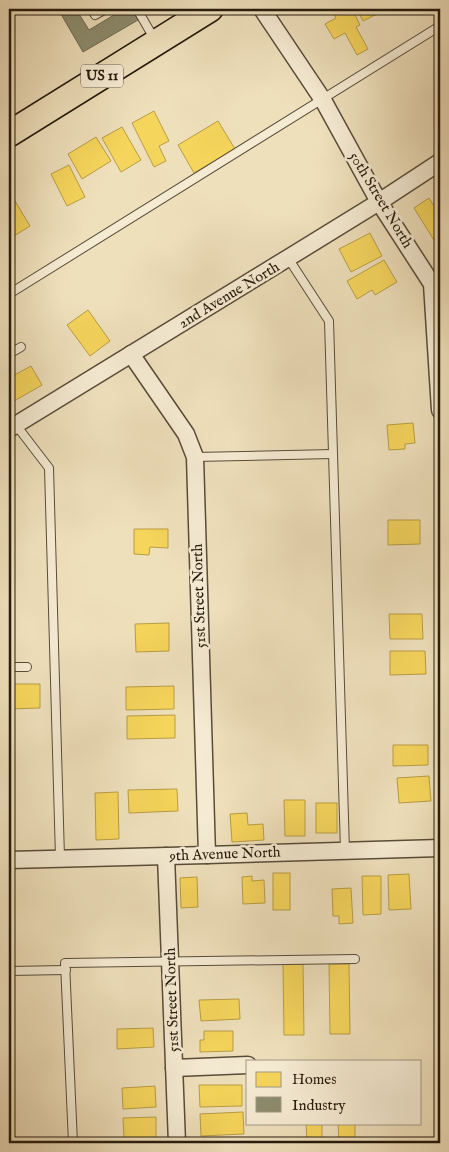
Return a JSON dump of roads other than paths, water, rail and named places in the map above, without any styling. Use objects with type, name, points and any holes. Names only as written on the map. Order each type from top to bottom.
[{"type":"main road","name":"US 11","points":[[9,134],[210,9]]},
{"type":"street","name":"50th Street North","points":[[262,9],[323,100],[380,202],[436,282],[440,410]]},
{"type":"street","name":"2nd Avenue North","points":[[12,427],[380,202],[440,162]]},
{"type":"street","name":"51st Street North","points":[[131,354],[186,434],[195,457],[206,855]]},
{"type":"street","name":"9th Avenue North","points":[[9,860],[440,848]]},
{"type":"street","name":"51st Street North","points":[[166,856],[177,1143]]},
{"type":"street","points":[[174,1068],[246,1065]]},
{"type":"lane","points":[[91,9],[95,15],[106,9]]},
{"type":"lane","points":[[137,9],[156,42]]},
{"type":"lane","points":[[9,294],[440,26]]},
{"type":"lane","points":[[288,258],[328,321],[345,851]]},
{"type":"lane","points":[[9,354],[21,347]]},
{"type":"lane","points":[[12,427],[49,468],[60,858]]},
{"type":"lane","points":[[195,457],[333,454]]},
{"type":"lane","points":[[9,667],[27,667]]},
{"type":"lane","points":[[73,1143],[65,962],[354,958]]},
{"type":"lane","points":[[9,971],[66,970]]}]
